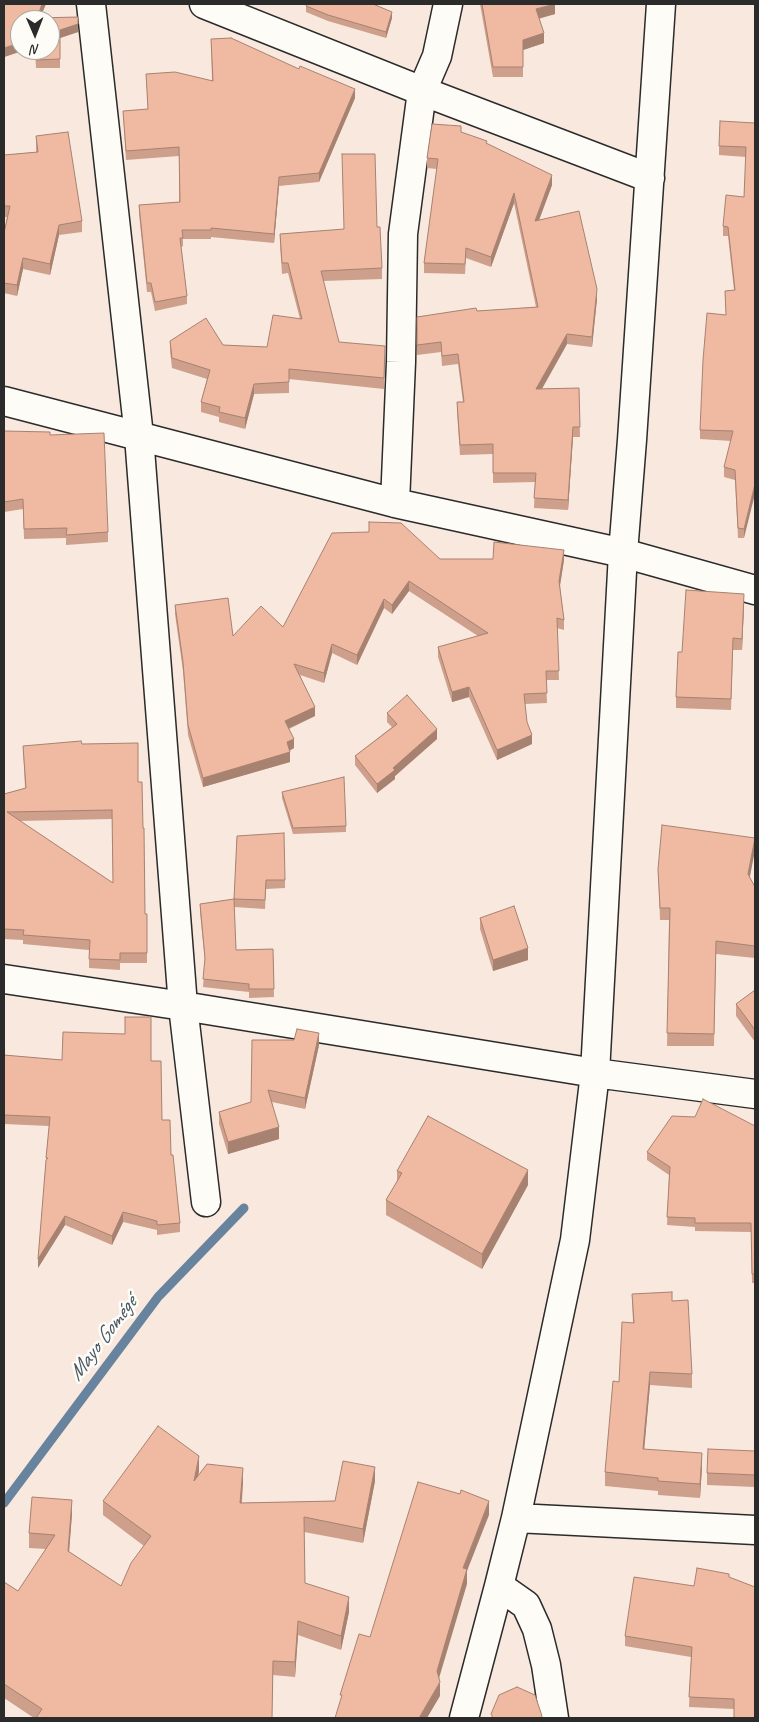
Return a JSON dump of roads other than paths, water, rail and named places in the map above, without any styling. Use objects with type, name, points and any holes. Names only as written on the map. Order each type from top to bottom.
[{"type":"street","points":[[91,4],[139,436],[183,1006],[206,1202]]},
{"type":"street","points":[[204,4],[422,91],[650,178]]},
{"type":"street","points":[[395,503],[402,362],[403,234],[422,91],[437,56],[448,4]]},
{"type":"street","points":[[464,1718],[516,1518],[575,1240],[595,1073],[623,552],[661,4]]},
{"type":"street","points":[[4,401],[395,503],[623,552],[755,590]]},
{"type":"street","points":[[4,979],[595,1073],[755,1094]]},
{"type":"street","points":[[516,1518],[755,1530]]},
{"type":"street","points":[[499,1586],[526,1605],[537,1629],[546,1665],[554,1718]]},
{"type":"waterway","name":"Mayo Gomégé","points":[[4,1503],[158,1297],[244,1208]]}]
